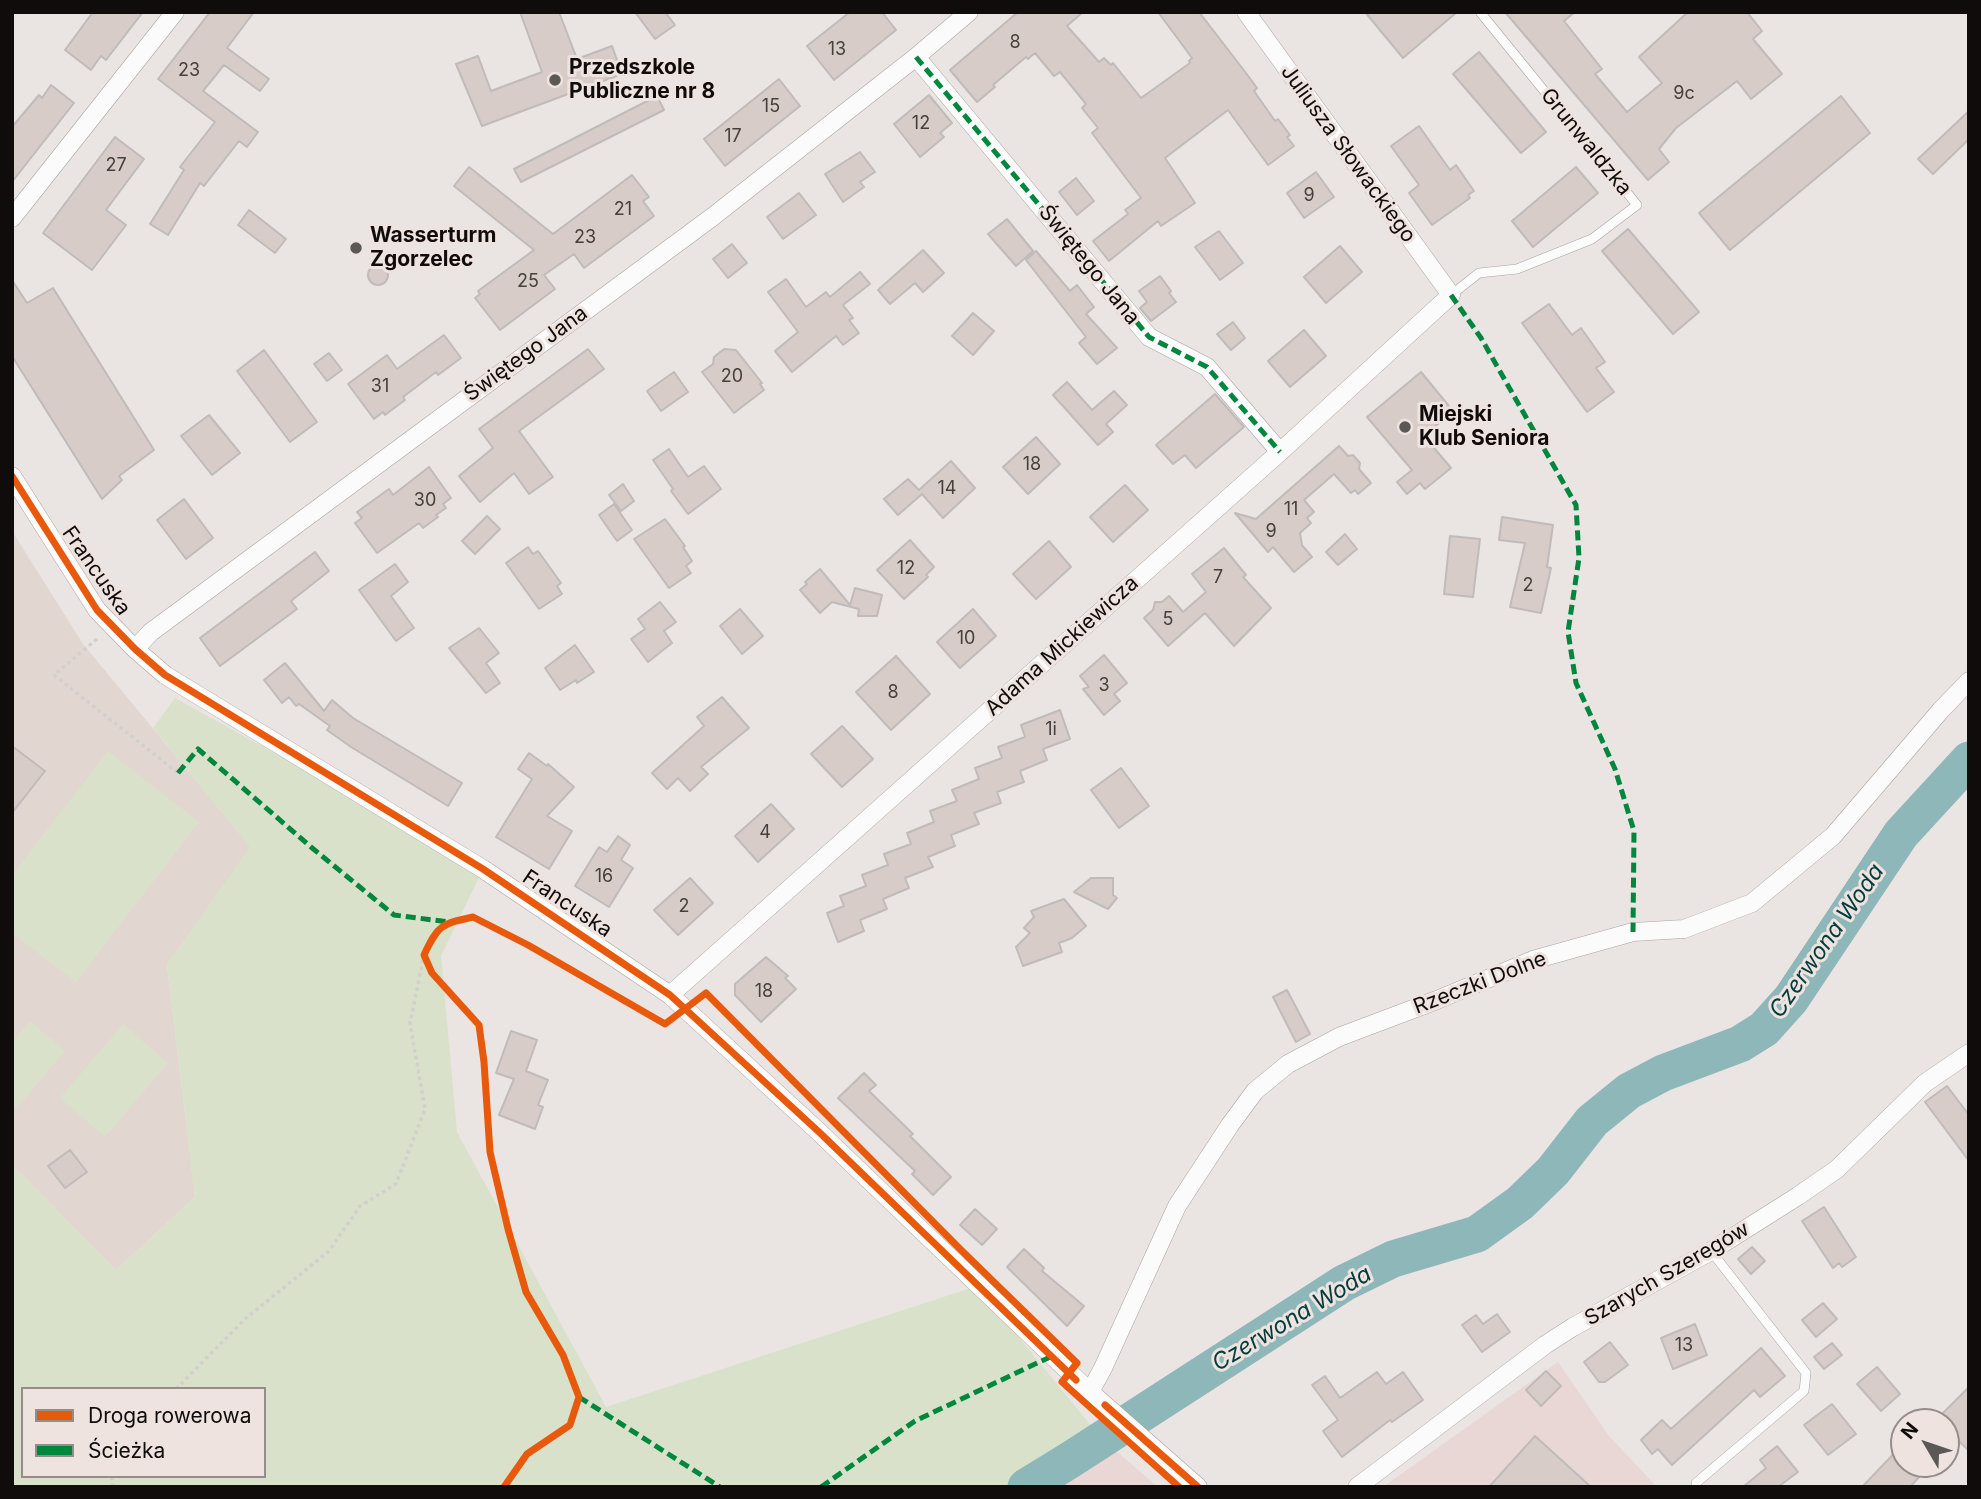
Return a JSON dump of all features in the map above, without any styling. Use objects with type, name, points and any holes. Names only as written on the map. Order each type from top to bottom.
[{"type":"street","points":[[12,218],[174,12]]},
{"type":"street","name":"Świętego Jana","points":[[135,649],[151,632],[711,218],[969,12]]},
{"type":"street","name":"Juliusza Słowackiego","points":[[1246,12],[1451,295]]},
{"type":"street","name":"Świętego Jana","points":[[916,57],[1149,337],[1207,367],[1280,452]]},
{"type":"street","name":"Adama Mickiewicza","points":[[670,995],[1280,452],[1451,295]]},
{"type":"street","name":"Francuska","points":[[12,476],[97,610],[165,675],[483,869],[670,995],[819,1132],[1090,1392],[1198,1487]]},
{"type":"street","name":"Rzeczki Dolne","points":[[1090,1392],[1177,1206],[1255,1091],[1288,1064],[1339,1037],[1533,960],[1633,932],[1684,929],[1752,903],[1833,836],[1941,709],[1969,681]]},
{"type":"street","name":"Szarych Szeregów","points":[[1357,1487],[1545,1345],[1711,1251],[1837,1169],[1925,1083],[1969,1053]]},
{"type":"lane","name":"Grunwaldzka","points":[[1451,295],[1479,273],[1517,269],[1592,239],[1637,205],[1480,12]]},
{"type":"lane","points":[[1696,1483],[1804,1391],[1806,1373],[1711,1251]]},
{"type":"path","points":[[97,639],[54,676],[178,773]]},
{"type":"path","points":[[178,1387],[245,1319],[329,1251],[360,1206],[396,1184],[425,1108],[410,1023],[424,955]]},
{"type":"shaded area","points":[[12,531],[83,644],[251,847],[167,965],[195,1197],[116,1270],[12,1165]]},
{"type":"shaded area","points":[[1558,1362],[1609,1436],[1657,1487],[1383,1487]]},
{"type":"shaded area","points":[[1102,1439],[1158,1487],[1026,1487],[1070,1460]]},
{"type":"green space","points":[[175,698],[483,869],[441,956],[457,1132],[606,1407],[977,1286],[1102,1439],[1026,1487],[12,1487],[12,1165],[116,1270],[195,1197],[167,965],[250,847],[153,728]]},
{"type":"green space","points":[[108,751],[199,822],[76,982],[12,933],[12,875]]},
{"type":"green space","points":[[30,1021],[65,1051],[16,1109],[12,1105],[12,1042]]},
{"type":"green space","points":[[123,1024],[168,1063],[105,1137],[60,1098]]},
{"type":"building","points":[[93,12],[143,12],[106,60],[101,56],[91,70],[65,50]]},
{"type":"building","points":[[210,12],[254,12],[227,48],[269,79],[260,91],[224,65],[203,91],[258,132],[247,147],[239,141],[204,186],[200,183],[168,235],[150,224],[184,170],[180,167],[215,122],[158,79]]},
{"type":"building","points":[[520,12],[559,12],[577,59],[612,46],[622,74],[482,126],[456,64],[478,56],[491,91],[542,72]]},
{"type":"building","points":[[635,12],[665,12],[675,25],[655,39]]},
{"type":"building","points":[[850,12],[882,12],[896,30],[834,80],[807,46]]},
{"type":"building","points":[[1018,12],[1083,12],[1067,26],[1099,62],[1104,58],[1111,65],[1113,63],[1141,98],[1190,63],[1192,58],[1158,12],[1199,12],[1257,88],[1254,91],[1275,121],[1278,119],[1290,135],[1287,137],[1294,146],[1268,165],[1228,110],[1165,158],[1195,203],[1161,226],[1158,221],[1109,261],[1093,241],[1128,214],[1125,210],[1141,198],[1092,133],[1098,128],[1082,108],[1086,104],[1060,72],[1054,76],[1035,53],[1028,59],[1026,57],[977,102],[950,70]]},
{"type":"building","points":[[1365,12],[1457,12],[1403,58]]},
{"type":"building","points":[[1505,12],[1575,12],[1564,21],[1602,69],[1595,74],[1627,112],[1662,83],[1639,57],[1688,12],[1747,12],[1762,31],[1753,39],[1782,74],[1751,99],[1737,81],[1676,128],[1659,149],[1669,162],[1648,180]]},
{"type":"building","points":[[1479,52],[1546,132],[1521,153],[1453,74]]},
{"type":"building","points":[[779,79],[800,106],[725,166],[704,139]]},
{"type":"building","points":[[51,85],[74,103],[12,182],[12,127],[39,95],[42,98]]},
{"type":"building","points":[[929,95],[952,123],[940,133],[944,137],[920,157],[894,124]]},
{"type":"building","points":[[657,96],[664,110],[521,182],[514,169]]},
{"type":"building","points":[[1841,96],[1870,133],[1730,250],[1699,213]]},
{"type":"building","points":[[1969,111],[1969,139],[1933,174],[1918,159]]},
{"type":"building","points":[[1419,126],[1450,170],[1456,165],[1474,191],[1468,195],[1470,198],[1432,225],[1409,193],[1419,185],[1391,146]]},
{"type":"building","points":[[115,137],[144,159],[106,210],[126,225],[92,270],[43,233]]},
{"type":"building","points":[[860,152],[875,172],[860,182],[864,187],[843,202],[825,174]]},
{"type":"building","points":[[469,167],[553,234],[632,175],[649,197],[643,201],[654,216],[584,268],[574,254],[544,275],[555,289],[500,330],[475,298],[480,294],[478,291],[534,250],[454,186]]},
{"type":"building","points":[[1576,167],[1598,193],[1533,247],[1512,221]]},
{"type":"building","points":[[1316,172],[1334,197],[1304,218],[1287,193]]},
{"type":"building","points":[[1076,178],[1094,201],[1077,215],[1059,192]]},
{"type":"building","points":[[799,193],[816,215],[783,239],[767,217]]},
{"type":"building","points":[[249,210],[286,239],[275,253],[238,225]]},
{"type":"building","points":[[1007,219],[1033,251],[1016,266],[988,234]]},
{"type":"building","points":[[1628,229],[1699,312],[1673,334],[1602,251]]},
{"type":"building","points":[[1219,231],[1243,263],[1220,280],[1195,247]]},
{"type":"building","points":[[732,244],[747,263],[728,278],[713,259]]},
{"type":"building","points":[[1340,246],[1362,272],[1326,303],[1304,277]]},
{"type":"building","points":[[923,250],[944,273],[923,292],[915,283],[890,304],[878,290]]},
{"type":"building","points":[[1036,251],[1070,291],[1077,285],[1094,307],[1086,314],[1117,348],[1097,364],[1079,343],[1086,337],[1026,260]]},
{"type":"building","points":[[378,265],[385,268],[388,275],[385,282],[378,285],[371,282],[368,275],[371,268]]},
{"type":"building","points":[[860,272],[870,284],[843,305],[853,318],[849,320],[859,333],[843,345],[836,336],[792,372],[775,351],[798,332],[768,292],[786,279],[806,307],[826,292],[830,297]]},
{"type":"building","points":[[1160,276],[1176,302],[1151,321],[1140,308],[1147,302],[1139,291]]},
{"type":"building","points":[[12,280],[27,303],[53,288],[154,450],[119,476],[122,480],[102,499],[12,356]]},
{"type":"building","points":[[1549,304],[1572,335],[1581,328],[1605,362],[1596,368],[1614,392],[1587,412],[1522,323]]},
{"type":"building","points":[[973,313],[994,331],[973,355],[952,336]]},
{"type":"building","points":[[1233,322],[1245,338],[1231,350],[1217,334]]},
{"type":"building","points":[[1304,330],[1326,356],[1290,387],[1268,361]]},
{"type":"building","points":[[444,335],[461,358],[438,375],[436,372],[403,397],[405,400],[385,415],[383,412],[374,419],[348,384],[387,355],[397,369]]},
{"type":"building","points":[[588,349],[604,369],[519,431],[553,477],[529,494],[514,473],[480,502],[459,476],[493,448],[479,429]]},
{"type":"building","points":[[724,349],[736,350],[762,383],[760,384],[764,390],[734,413],[702,372],[713,364],[714,357]]},
{"type":"building","points":[[264,350],[317,422],[290,442],[237,371]]},
{"type":"building","points":[[329,353],[342,370],[327,381],[314,364]]},
{"type":"building","points":[[674,372],[688,392],[661,411],[647,391]]},
{"type":"building","name":"Miejski Klub Seniora","points":[[1421,372],[1453,411],[1424,436],[1451,468],[1425,489],[1420,483],[1407,494],[1397,482],[1412,470],[1367,417]]},
{"type":"building","points":[[1067,382],[1092,410],[1114,391],[1127,405],[1106,424],[1113,432],[1098,445],[1053,395]]},
{"type":"building","points":[[1215,394],[1244,427],[1196,468],[1185,455],[1173,464],[1156,445]]},
{"type":"building","points":[[209,415],[240,453],[212,475],[181,436]]},
{"type":"building","points":[[1036,437],[1060,464],[1028,494],[1003,467]]},
{"type":"building","points":[[1339,446],[1348,456],[1353,455],[1360,463],[1359,469],[1371,483],[1358,494],[1355,490],[1351,493],[1334,474],[1304,500],[1314,512],[1307,518],[1311,523],[1300,533],[1302,545],[1312,557],[1294,572],[1273,547],[1268,552],[1235,513],[1256,519]]},
{"type":"building","points":[[669,449],[688,477],[704,466],[721,489],[688,514],[653,460]]},
{"type":"building","points":[[951,461],[975,488],[943,518],[922,494],[898,515],[884,499],[908,479],[919,490]]},
{"type":"building","points":[[429,467],[451,498],[443,504],[446,508],[423,528],[419,523],[377,553],[355,523],[362,518],[357,512],[389,489],[393,495]]},
{"type":"building","points":[[623,484],[634,501],[621,511],[609,495]]},
{"type":"building","points":[[1125,485],[1148,510],[1113,542],[1090,517]]},
{"type":"building","points":[[184,499],[213,538],[186,559],[157,520]]},
{"type":"building","points":[[614,504],[632,530],[617,541],[599,515]]},
{"type":"building","points":[[487,516],[500,529],[475,554],[462,541]]},
{"type":"building","points":[[1502,517],[1553,525],[1547,567],[1551,568],[1541,613],[1510,607],[1525,543],[1499,540]]},
{"type":"building","points":[[665,519],[685,546],[683,547],[692,561],[686,566],[691,573],[669,588],[634,539]]},
{"type":"building","points":[[1345,534],[1357,549],[1338,565],[1326,552]]},
{"type":"building","points":[[1450,536],[1480,539],[1473,597],[1444,594]]},
{"type":"building","points":[[910,540],[934,567],[926,575],[928,577],[904,599],[877,570]]},
{"type":"building","points":[[1049,541],[1071,567],[1036,599],[1013,574]]},
{"type":"building","points":[[528,547],[533,554],[538,551],[561,583],[557,586],[562,594],[539,609],[506,563]]},
{"type":"building","points":[[1224,548],[1246,575],[1243,577],[1271,608],[1234,646],[1205,613],[1168,646],[1144,618],[1153,610],[1155,602],[1162,602],[1169,596],[1183,612],[1206,592],[1192,574]]},
{"type":"building","points":[[315,552],[329,571],[291,601],[297,609],[220,666],[200,638]]},
{"type":"building","points":[[395,564],[408,582],[391,596],[414,628],[396,641],[359,590]]},
{"type":"building","points":[[820,569],[850,605],[855,588],[882,595],[877,616],[858,616],[859,609],[832,602],[820,613],[800,590]]},
{"type":"building","points":[[660,602],[676,622],[664,631],[672,643],[648,662],[631,639],[645,629],[638,619]]},
{"type":"building","points":[[740,609],[763,636],[742,654],[720,626]]},
{"type":"building","points":[[973,609],[996,636],[960,668],[937,642]]},
{"type":"building","points":[[479,628],[499,653],[486,663],[500,683],[486,693],[449,648]]},
{"type":"building","points":[[575,645],[594,672],[560,690],[545,668]]},
{"type":"building","points":[[1104,655],[1127,683],[1114,694],[1120,701],[1104,715],[1083,689],[1089,687],[1080,676]]},
{"type":"building","points":[[896,656],[930,694],[891,730],[856,692]]},
{"type":"building","points":[[285,663],[324,711],[332,700],[353,718],[462,783],[448,806],[351,747],[327,730],[330,726],[299,704],[296,706],[289,697],[282,703],[264,680]]},
{"type":"building","points":[[722,697],[749,728],[701,767],[708,774],[690,791],[678,778],[667,789],[652,773],[704,726],[697,717]]},
{"type":"building","points":[[1060,710],[1070,739],[1043,749],[1047,760],[1020,771],[1024,782],[997,792],[1001,803],[974,813],[979,824],[951,835],[955,846],[928,857],[933,867],[905,878],[909,888],[883,899],[887,909],[860,920],[864,931],[838,942],[827,913],[844,906],[840,896],[866,886],[862,875],[888,865],[884,854],[911,844],[907,833],[934,822],[930,811],[957,801],[952,790],[979,779],[975,768],[1002,758],[998,747],[1025,737],[1021,725]]},
{"type":"building","points":[[842,726],[873,759],[842,787],[811,754]]},
{"type":"building","points":[[12,746],[45,771],[12,813]]},
{"type":"building","points":[[529,753],[547,766],[548,764],[574,787],[547,816],[572,831],[549,869],[496,837],[532,779],[518,769]]},
{"type":"building","points":[[1121,768],[1149,806],[1119,828],[1091,790]]},
{"type":"building","points":[[771,804],[794,829],[758,862],[735,836]]},
{"type":"building","points":[[618,836],[630,845],[621,860],[633,868],[609,907],[575,886],[599,847],[607,852]]},
{"type":"building","points":[[690,878],[713,903],[678,935],[654,910]]},
{"type":"building","points":[[1091,878],[1113,878],[1113,895],[1117,898],[1108,909],[1074,892]]},
{"type":"building","points":[[1064,899],[1086,926],[1072,938],[1059,943],[1062,952],[1023,966],[1016,947],[1030,933],[1024,928],[1034,917],[1031,911]]},
{"type":"building","points":[[766,957],[788,976],[785,978],[796,989],[761,1022],[735,995],[735,984]]},
{"type":"building","points":[[1287,990],[1310,1034],[1296,1042],[1273,997]]},
{"type":"building","points":[[511,1031],[537,1040],[526,1071],[548,1080],[538,1105],[543,1107],[535,1129],[499,1115],[514,1079],[496,1073]]},
{"type":"building","points":[[864,1073],[876,1085],[869,1091],[913,1134],[910,1136],[951,1177],[933,1195],[912,1174],[915,1171],[838,1098]]},
{"type":"building","points":[[1947,1086],[1969,1115],[1969,1161],[1925,1102]]},
{"type":"building","points":[[70,1150],[87,1172],[65,1188],[48,1166]]},
{"type":"building","points":[[1824,1207],[1856,1257],[1842,1267],[1839,1263],[1833,1268],[1802,1221]]},
{"type":"building","points":[[975,1209],[997,1229],[982,1245],[960,1225]]},
{"type":"building","points":[[1752,1247],[1765,1261],[1751,1274],[1738,1259]]},
{"type":"building","points":[[1024,1249],[1044,1268],[1042,1271],[1084,1306],[1067,1326],[1007,1267]]},
{"type":"building","points":[[1823,1303],[1837,1319],[1816,1337],[1802,1320]]},
{"type":"building","points":[[1497,1314],[1510,1332],[1482,1352],[1462,1325],[1476,1315],[1483,1324]]},
{"type":"building","points":[[1695,1324],[1707,1355],[1673,1369],[1661,1338]]},
{"type":"building","points":[[1610,1342],[1628,1365],[1605,1382],[1599,1382],[1584,1362]]},
{"type":"building","points":[[1832,1343],[1842,1355],[1824,1369],[1814,1357]]},
{"type":"building","points":[[1761,1348],[1785,1376],[1760,1397],[1754,1390],[1672,1465],[1658,1449],[1652,1454],[1641,1440],[1662,1420],[1671,1429]]},
{"type":"building","points":[[1877,1367],[1900,1394],[1881,1411],[1857,1384]]},
{"type":"building","points":[[1546,1371],[1561,1386],[1541,1406],[1526,1390]]},
{"type":"building","points":[[1377,1372],[1386,1384],[1403,1372],[1423,1400],[1392,1422],[1390,1420],[1342,1457],[1323,1431],[1338,1420],[1312,1385],[1325,1376],[1340,1398]]},
{"type":"building","points":[[1969,1387],[1969,1451],[1960,1442],[1960,1408],[1948,1408]]},
{"type":"building","points":[[1832,1404],[1856,1434],[1828,1455],[1804,1425]]},
{"type":"building","points":[[1535,1436],[1591,1487],[1489,1487]]},
{"type":"building","points":[[1777,1446],[1798,1472],[1778,1487],[1743,1487],[1766,1468],[1760,1460]]},
{"type":"building","points":[[1890,1458],[1890,1478],[1918,1478],[1910,1487],[1862,1487]]},
{"type":"waterway","name":"Czerwona Woda","points":[[1026,1487],[1344,1283],[1393,1259],[1477,1234],[1520,1203],[1553,1171],[1592,1121],[1629,1091],[1663,1073],[1740,1044],[1764,1029],[1791,999],[1901,834],[1969,760]]},
{"type":"marked path","points":[[916,57],[1149,337],[1207,367],[1280,452]]},
{"type":"marked path","points":[[1451,295],[1481,338],[1576,505],[1579,558],[1568,632],[1576,683],[1615,769],[1634,831],[1633,932]]},
{"type":"marked path","points":[[178,773],[198,749],[394,915],[449,922]]},
{"type":"marked path","points":[[821,1487],[915,1421],[1052,1356]]},
{"type":"marked path","points":[[579,1397],[720,1487]]},
{"type":"cycle path","points":[[12,476],[97,610],[165,675],[483,869],[670,995],[819,1132],[1076,1380]]},
{"type":"cycle path","points":[[504,1487],[527,1454],[570,1425],[579,1397],[563,1355],[526,1292],[508,1229],[490,1152],[479,1025],[432,973],[424,955],[433,937],[442,927],[473,917],[528,945],[665,1024],[706,993],[1077,1363],[1062,1382],[1179,1487]]},
{"type":"cycle path","points":[[1105,1405],[1198,1487]]},
{"type":"place","name":"Przedszkole Publiczne nr 8","points":[[555,80]]},
{"type":"place","name":"Wasserturm Zgorzelec","points":[[356,248]]},
{"type":"place","name":"Miejski Klub Seniora","points":[[1405,427]]}]
